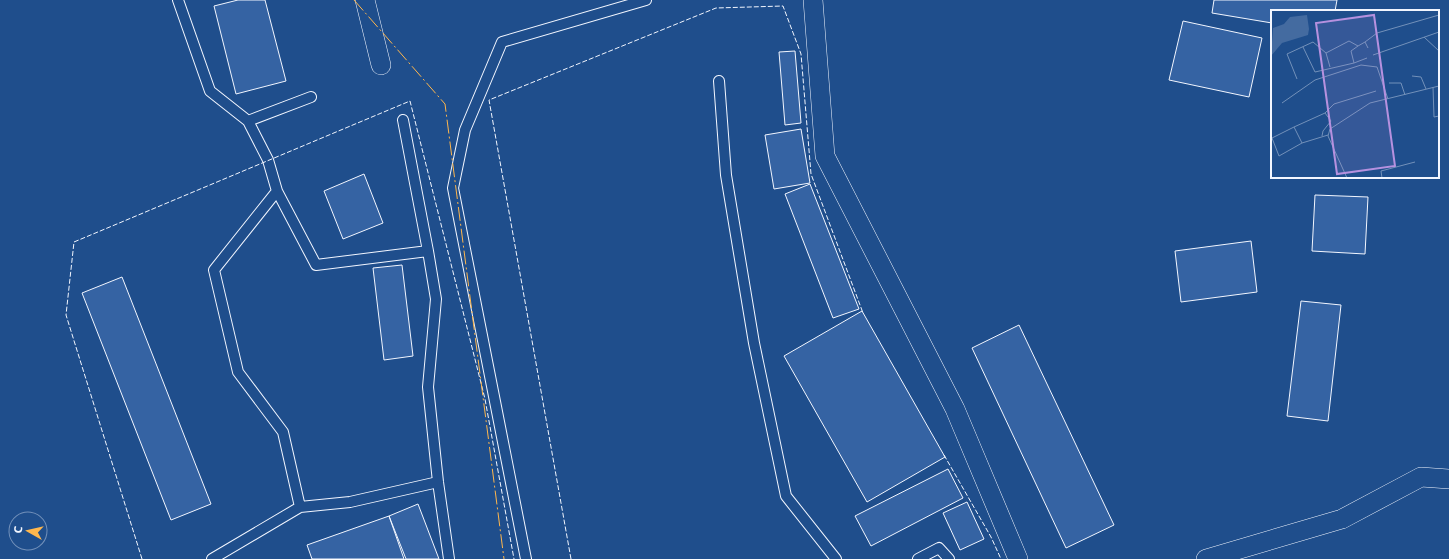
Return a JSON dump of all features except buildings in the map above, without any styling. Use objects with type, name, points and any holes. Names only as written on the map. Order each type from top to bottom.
[{"type":"street","points":[[365,0],[381,65]]},
{"type":"street","points":[[813,0],[825,156],[955,409],[1018,559]]},
{"type":"street","points":[[1206,559],[1342,519],[1421,477],[1449,479]]},
{"type":"lane","points":[[178,0],[210,92],[248,120],[268,160],[277,191],[316,265],[428,251]]},
{"type":"lane","points":[[526,559],[453,188],[465,130],[502,42],[646,0]]},
{"type":"lane","points":[[719,81],[726,175],[754,343],[786,496],[836,559]]},
{"type":"lane","points":[[248,120],[311,97]]},
{"type":"lane","points":[[403,120],[436,299],[428,388],[438,482],[449,559]]},
{"type":"lane","points":[[277,191],[214,270],[238,372],[283,432],[300,507]]},
{"type":"lane","points":[[212,559],[300,507],[350,502],[438,482]]},
{"type":"lane","points":[[918,559],[939,548],[949,559]]},
{"type":"fence","points":[[571,559],[489,100],[716,8],[783,6],[801,54],[811,174],[863,313]]},
{"type":"fence","points":[[142,559],[66,315],[74,242],[410,101],[485,399],[514,559]]},
{"type":"fence","points":[[944,455],[991,537],[1001,559]]},
{"type":"power","points":[[354,0],[445,104],[504,559]]}]
